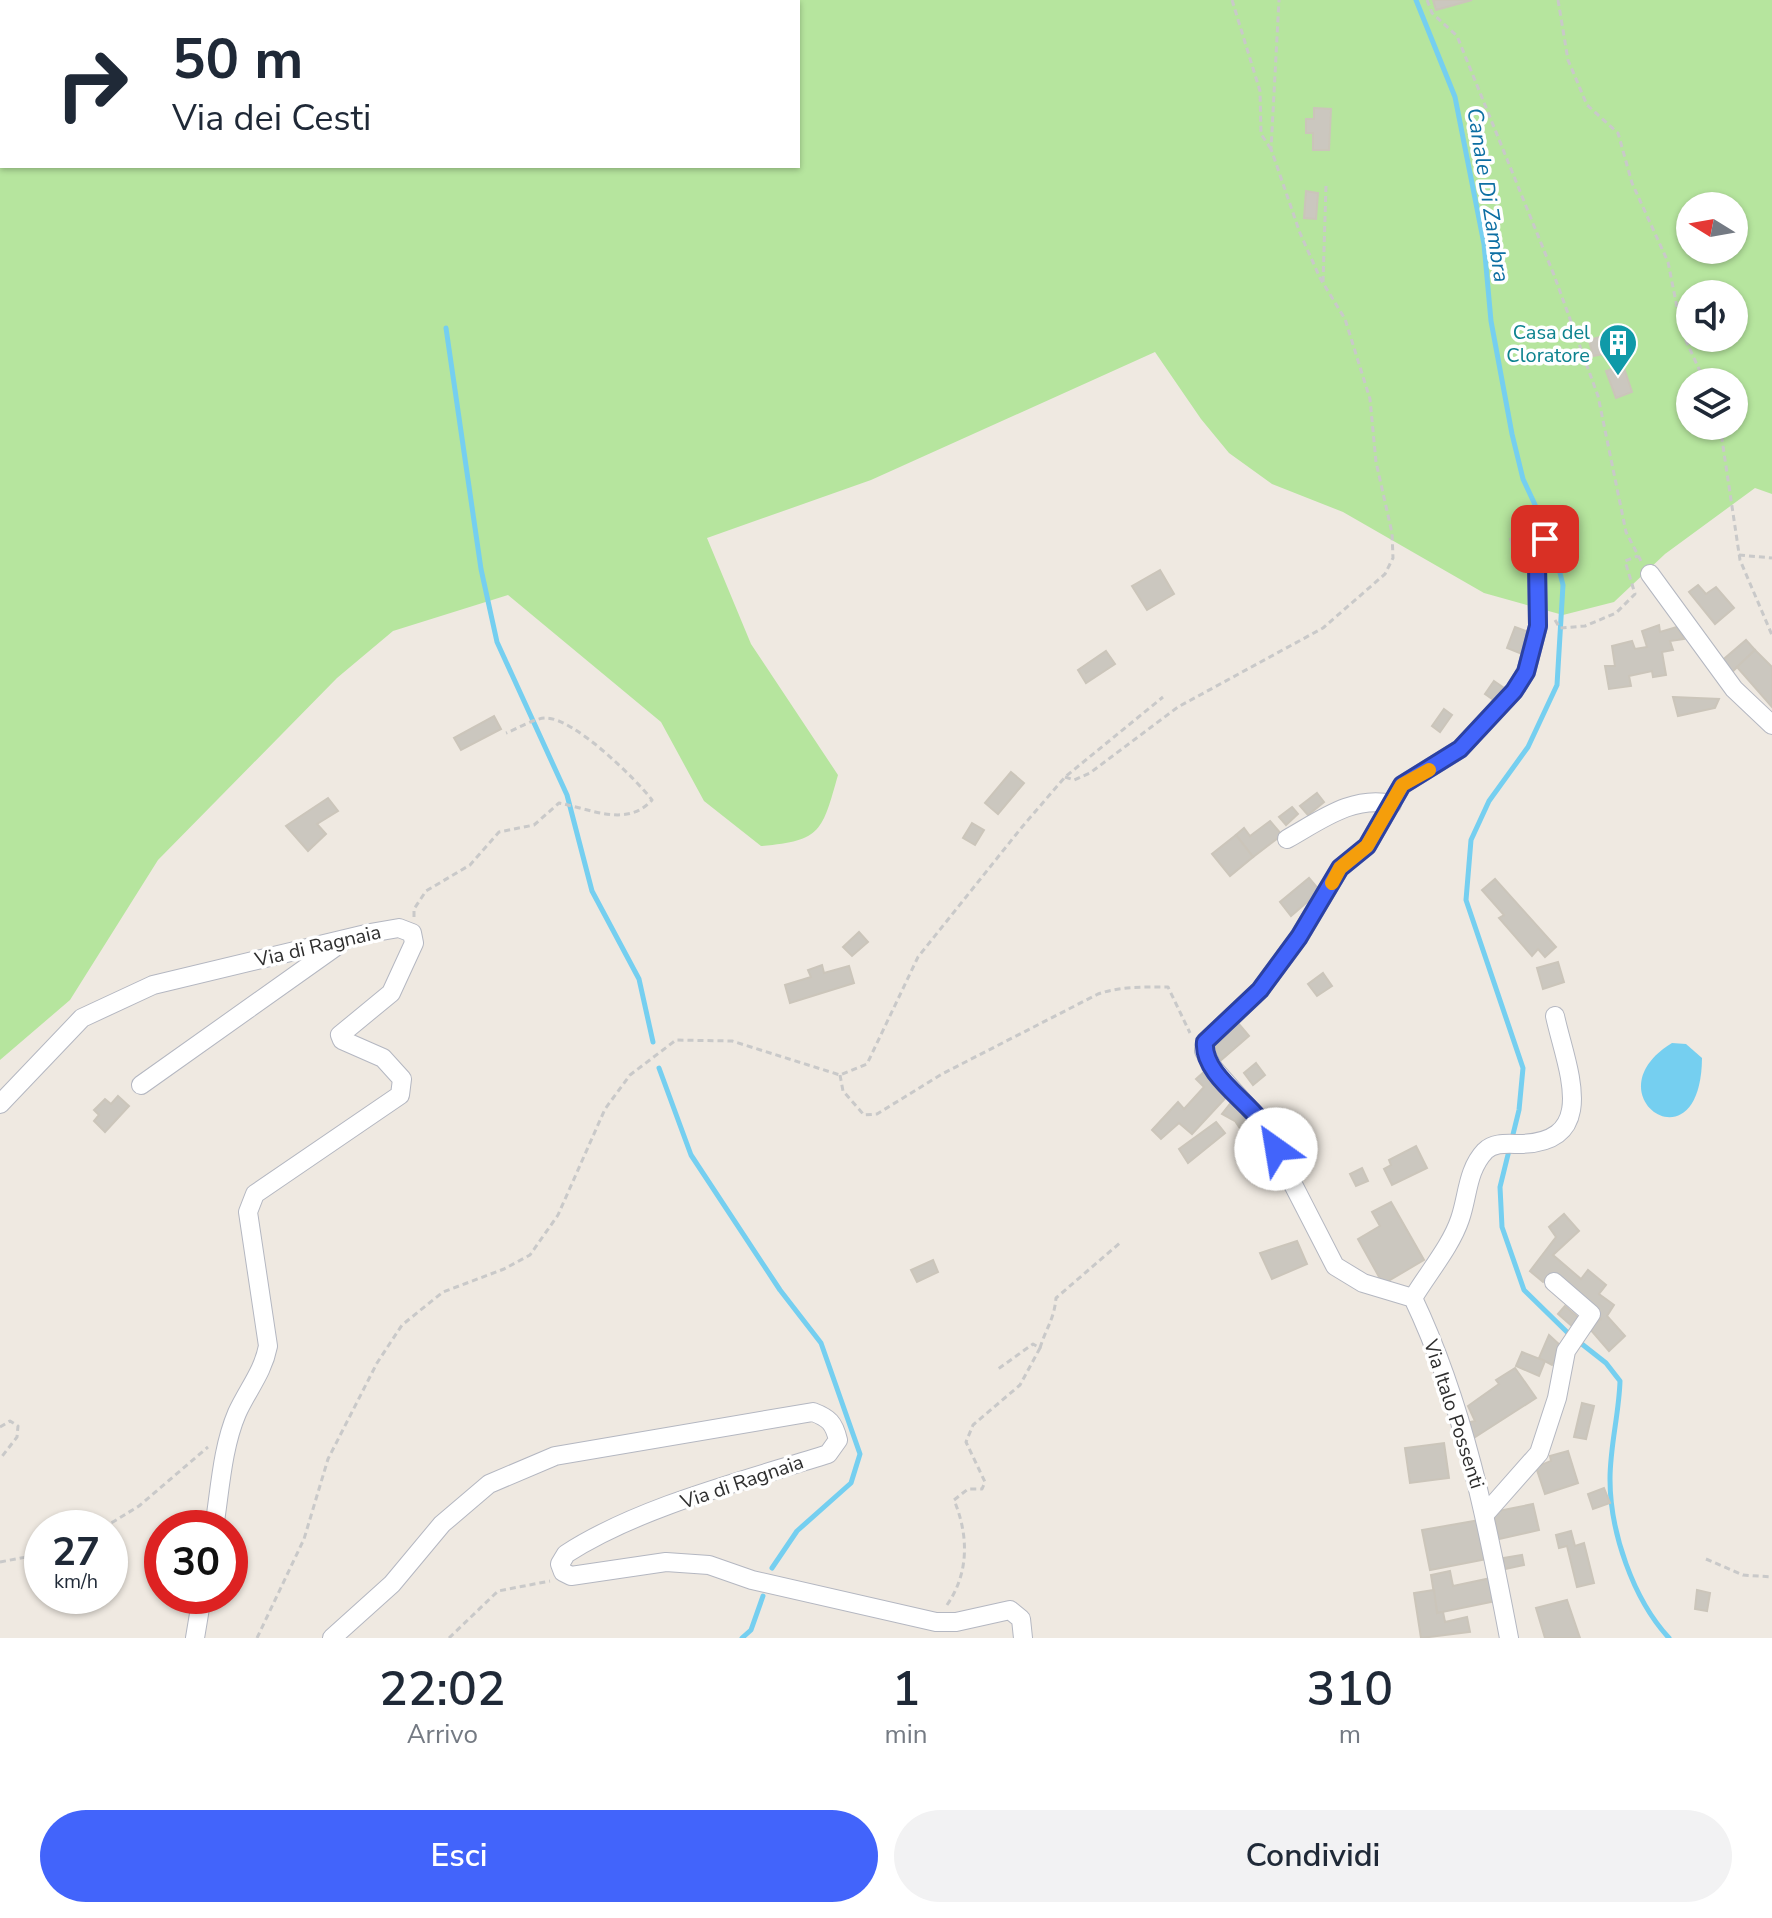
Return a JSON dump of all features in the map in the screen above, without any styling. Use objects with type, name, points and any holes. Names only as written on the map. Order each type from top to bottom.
[{"type":"street","points":[[1545,539],[1537,563],[1538,626],[1526,672],[1514,691],[1460,749],[1402,785],[1367,846],[1340,868],[1299,937],[1260,990],[1204,1047],[1214,1069],[1261,1122],[1335,1266],[1363,1283],[1413,1298],[1460,1221],[1473,1169],[1487,1150],[1512,1144],[1537,1144],[1564,1130],[1571,1117],[1573,1095],[1555,1016]]},
{"type":"street","points":[[1650,574],[1734,689],[1772,725]]},
{"type":"street","points":[[1287,839],[1338,810],[1371,799],[1392,804]]},
{"type":"street","name":"Via di Ragnaia","points":[[0,1104],[82,1018],[153,985],[347,938],[399,928],[412,933],[414,943],[391,993],[340,1035],[342,1040],[383,1058],[402,1079],[400,1095],[255,1194],[248,1212],[268,1346],[264,1366],[237,1413],[227,1445],[217,1510]]},
{"type":"street","points":[[141,1085],[347,938]]},
{"type":"street","points":[[1486,1513],[1539,1453],[1575,1335],[1591,1314],[1554,1282]]},
{"type":"street","name":"Via Italo Possenti","points":[[1413,1298],[1449,1384],[1486,1513],[1509,1638]]},
{"type":"street","name":"Via di Ragnaia","points":[[332,1638],[392,1584],[442,1524],[489,1484],[555,1456],[813,1412],[828,1417],[835,1427],[838,1440],[828,1454],[729,1484],[578,1546],[566,1554],[560,1564],[563,1572],[571,1576]]},
{"type":"street","points":[[571,1576],[666,1562],[709,1565],[752,1580],[936,1622],[956,1622],[1010,1610],[1021,1619],[1023,1638]]},
{"type":"street","points":[[195,1638],[199,1614]]},
{"type":"path","points":[[1065,777],[1074,780],[1090,773],[1178,707],[1323,628],[1385,574],[1393,558],[1392,533],[1376,462],[1370,399],[1345,319],[1300,233],[1271,149],[1261,134],[1260,91],[1232,0]]},
{"type":"path","points":[[1271,149],[1279,0]]},
{"type":"path","points":[[1427,0],[1432,13],[1457,36],[1554,275],[1598,396],[1626,532],[1650,574]]},
{"type":"path","points":[[1558,0],[1568,60],[1587,105],[1618,133],[1632,183],[1651,232],[1668,262],[1682,332],[1699,368]]},
{"type":"path","points":[[1323,282],[1326,185]]},
{"type":"path","points":[[1722,440],[1739,555],[1772,635]]},
{"type":"path","points":[[1739,555],[1772,558]]},
{"type":"path","points":[[1560,628],[1585,626],[1616,613],[1635,594],[1625,561],[1638,556]]},
{"type":"path","points":[[257,1638],[304,1539],[328,1459],[377,1363],[402,1325],[443,1292],[504,1269],[530,1255],[558,1215],[605,1109],[630,1075],[676,1040],[732,1041],[840,1075],[867,1064],[918,957],[1065,777],[1163,697]]},
{"type":"path","points":[[412,933],[414,909],[426,891],[470,865],[499,832],[534,825],[559,803],[622,818],[642,811],[652,800],[632,775],[565,723],[546,718],[506,733]]},
{"type":"path","points":[[840,1075],[843,1091],[864,1115],[877,1114],[904,1095],[1040,1022],[1120,986],[1152,990],[1168,987],[1185,1024],[1204,1047]]},
{"type":"path","points":[[936,1622],[958,1590],[966,1552],[963,1521],[954,1500],[968,1489],[982,1489],[985,1482],[966,1442],[973,1425],[1020,1385],[1040,1348],[1044,1333],[1054,1320],[1056,1298],[1121,1242]]},
{"type":"path","points":[[998,1369],[1033,1344],[1040,1348]]},
{"type":"path","points":[[0,1427],[10,1421],[18,1426],[17,1437],[0,1459]]},
{"type":"path","points":[[128,1513],[206,1447],[227,1445]]},
{"type":"path","points":[[0,1562],[24,1557]]},
{"type":"path","points":[[1706,1559],[1743,1575],[1772,1577]]},
{"type":"path","points":[[449,1638],[498,1591],[571,1576]]},
{"type":"green space","points":[[800,0],[1772,0],[1772,494],[1755,488],[1665,554],[1614,602],[1563,615],[1484,593],[1343,512],[1272,484],[1229,453],[1201,419],[1155,352],[871,480],[707,538],[751,644],[838,775],[823,821],[808,836],[797,841],[761,846],[704,801],[661,722],[508,595],[393,631],[337,678],[158,860],[70,1000],[0,1060],[0,168],[800,168]]},
{"type":"water","points":[[1672,1043],[1686,1044],[1702,1058],[1697,1092],[1685,1111],[1670,1117],[1655,1113],[1644,1100],[1641,1083],[1649,1063]]},
{"type":"building","points":[[1433,0],[1472,0],[1436,10]]},
{"type":"building","points":[[1314,108],[1331,109],[1329,150],[1313,150],[1313,133],[1306,133],[1306,119],[1314,119]]},
{"type":"building","points":[[1306,191],[1318,193],[1316,219],[1304,218]]},
{"type":"building","points":[[1600,337],[1604,354],[1593,356],[1589,340]]},
{"type":"building","name":"Casa del Cloratore","points":[[1623,365],[1632,392],[1616,398],[1606,371]]},
{"type":"building","points":[[1530,521],[1541,544],[1529,547],[1533,561],[1517,566],[1510,539],[1520,536],[1517,525]]},
{"type":"building","points":[[1160,570],[1174,594],[1147,610],[1132,586]]},
{"type":"building","points":[[1698,585],[1706,594],[1716,587],[1734,608],[1715,624],[1689,592]]},
{"type":"building","points":[[1659,625],[1660,632],[1677,627],[1684,639],[1670,641],[1673,650],[1662,652],[1666,675],[1653,677],[1652,671],[1629,676],[1631,686],[1609,689],[1605,666],[1615,666],[1612,646],[1632,641],[1635,649],[1647,647],[1642,631]]},
{"type":"building","points":[[1515,627],[1531,633],[1522,654],[1507,648]]},
{"type":"building","points":[[1746,640],[1755,650],[1729,675],[1719,663]]},
{"type":"building","points":[[1755,650],[1772,667],[1772,707],[1737,667]]},
{"type":"building","points":[[1106,651],[1115,664],[1086,683],[1078,670]]},
{"type":"building","points":[[1494,681],[1507,690],[1498,703],[1485,694]]},
{"type":"building","points":[[1673,697],[1719,699],[1715,708],[1678,716]]},
{"type":"building","points":[[1444,709],[1452,715],[1440,732],[1432,726]]},
{"type":"building","points":[[494,716],[501,729],[461,750],[454,738]]},
{"type":"building","points":[[1011,772],[1024,783],[998,814],[985,803]]},
{"type":"building","points":[[1317,793],[1324,802],[1308,815],[1300,806]]},
{"type":"building","points":[[328,798],[338,811],[317,824],[326,834],[308,851],[286,826]]},
{"type":"building","points":[[1292,807],[1298,814],[1286,825],[1279,817]]},
{"type":"building","points":[[1270,821],[1282,835],[1253,857],[1236,835],[1244,828],[1250,836]]},
{"type":"building","points":[[972,823],[984,830],[975,845],[963,838]]},
{"type":"building","points":[[1236,835],[1253,857],[1230,876],[1212,854]]},
{"type":"building","points":[[1309,878],[1320,891],[1291,916],[1280,902]]},
{"type":"building","points":[[1495,879],[1556,947],[1545,957],[1538,949],[1532,956],[1499,918],[1504,915],[1482,890]]},
{"type":"building","points":[[859,932],[868,942],[852,956],[843,947]]},
{"type":"building","points":[[1558,962],[1564,982],[1543,989],[1537,968]]},
{"type":"building","points":[[822,965],[824,973],[849,966],[854,983],[790,1003],[785,985],[811,977],[808,970]]},
{"type":"building","points":[[1323,973],[1332,986],[1317,996],[1308,984]]},
{"type":"building","points":[[1238,1023],[1249,1036],[1220,1061],[1209,1048]]},
{"type":"building","points":[[1256,1063],[1265,1075],[1253,1085],[1244,1073]]},
{"type":"building","points":[[1207,1069],[1231,1092],[1192,1134],[1179,1123],[1161,1139],[1152,1130],[1178,1102],[1184,1109],[1204,1087],[1196,1079]]},
{"type":"building","points":[[118,1096],[129,1106],[105,1132],[94,1121],[99,1115],[94,1110],[105,1099],[111,1104]]},
{"type":"building","points":[[1233,1100],[1260,1131],[1247,1139],[1235,1121],[1222,1114]]},
{"type":"building","points":[[1216,1122],[1225,1133],[1188,1163],[1179,1149]]},
{"type":"building","points":[[1255,1138],[1260,1151],[1244,1157],[1241,1144]]},
{"type":"building","points":[[1416,1146],[1427,1168],[1392,1185],[1384,1169],[1391,1165],[1389,1160]]},
{"type":"building","points":[[1362,1168],[1368,1181],[1356,1186],[1350,1174]]},
{"type":"building","points":[[1391,1202],[1424,1260],[1383,1284],[1358,1239],[1380,1226],[1372,1212]]},
{"type":"building","points":[[1564,1214],[1579,1231],[1553,1255],[1581,1279],[1588,1270],[1606,1285],[1599,1294],[1614,1305],[1607,1316],[1625,1336],[1609,1351],[1589,1328],[1601,1319],[1551,1274],[1543,1282],[1530,1271],[1556,1237],[1549,1227]]},
{"type":"building","points":[[1297,1241],[1307,1264],[1272,1279],[1260,1253]]},
{"type":"building","points":[[933,1260],[938,1272],[917,1282],[911,1270]]},
{"type":"building","points":[[1565,1306],[1580,1319],[1573,1327],[1558,1314]]},
{"type":"building","points":[[1549,1335],[1563,1348],[1552,1365],[1539,1358]]},
{"type":"building","points":[[1522,1352],[1545,1361],[1539,1376],[1516,1366]]},
{"type":"building","points":[[1515,1368],[1536,1398],[1472,1439],[1470,1422],[1475,1421],[1468,1406],[1499,1384],[1496,1380]]},
{"type":"building","points":[[1582,1403],[1594,1406],[1586,1439],[1574,1437]]},
{"type":"building","points":[[1444,1443],[1449,1478],[1410,1483],[1405,1448]]},
{"type":"building","points":[[1568,1451],[1578,1483],[1545,1494],[1536,1467],[1551,1461],[1550,1456]]},
{"type":"building","points":[[1604,1488],[1610,1503],[1593,1509],[1588,1494]]},
{"type":"building","points":[[1533,1504],[1539,1530],[1499,1539],[1493,1512]]},
{"type":"building","points":[[1480,1520],[1487,1559],[1430,1570],[1422,1530]]},
{"type":"building","points":[[1571,1531],[1575,1546],[1584,1543],[1594,1583],[1577,1587],[1567,1546],[1559,1548],[1556,1535]]},
{"type":"building","points":[[1522,1555],[1524,1565],[1505,1569],[1503,1558]]},
{"type":"building","points":[[1450,1571],[1453,1586],[1491,1578],[1496,1601],[1437,1613],[1431,1575]]},
{"type":"building","points":[[1434,1590],[1437,1613],[1443,1612],[1445,1622],[1467,1617],[1470,1632],[1421,1638],[1414,1593]]},
{"type":"building","points":[[1697,1590],[1710,1593],[1707,1611],[1695,1609]]},
{"type":"building","points":[[1567,1600],[1580,1638],[1545,1638],[1536,1608]]},
{"type":"waterway","name":"Canale Di Zambra","points":[[1416,0],[1455,97],[1484,244],[1491,321],[1512,434],[1523,479],[1552,541],[1563,585],[1557,685],[1528,747],[1489,801],[1471,840],[1466,900],[1523,1068],[1519,1110],[1500,1187],[1502,1227],[1524,1290],[1570,1335]]},
{"type":"waterway","points":[[446,328],[481,569],[497,642],[567,795],[592,891],[639,979],[653,1042]]},
{"type":"waterway","points":[[659,1068],[691,1155],[780,1290],[821,1343],[860,1454],[851,1483],[797,1531],[772,1568]]},
{"type":"waterway","points":[[1578,1341],[1606,1363],[1620,1381],[1610,1467],[1614,1521],[1635,1585],[1669,1638]]},
{"type":"waterway","points":[[742,1638],[751,1630],[763,1596]]},
{"type":"slow traffic","points":[[1332,883],[1340,868],[1367,846],[1388,815],[1402,785],[1429,770]]},
{"type":"place","name":"Casa del Cloratore","points":[[1618,377]]},
{"type":"route","points":[[1276,1149],[1261,1122],[1214,1069],[1204,1051],[1205,1042],[1216,1027],[1232,1017],[1260,990],[1299,937],[1340,868],[1367,846],[1388,815],[1402,785],[1460,749],[1514,691],[1526,672],[1538,626],[1537,563],[1545,539]]}]
